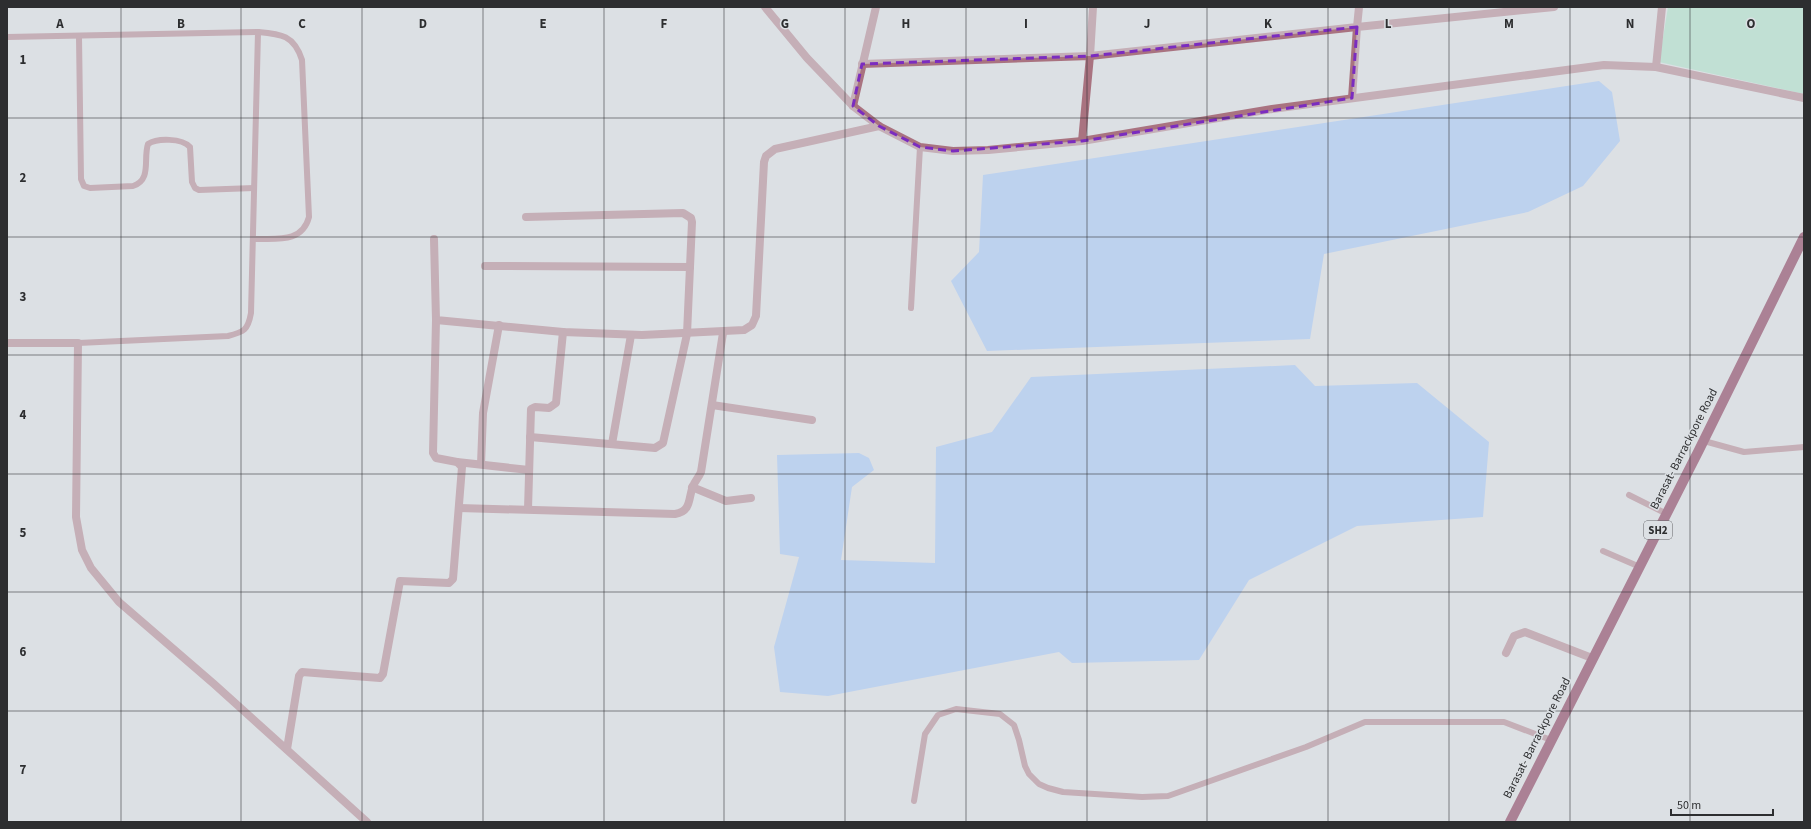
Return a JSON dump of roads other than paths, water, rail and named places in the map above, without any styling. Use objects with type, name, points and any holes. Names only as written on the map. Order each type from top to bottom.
[{"type":"main road","name":"Barasat- Barrackpore Road","points":[[1510,822],[1592,658],[1704,441],[1804,237]]},
{"type":"street","points":[[765,7],[808,58],[853,106],[879,126],[920,147],[953,151],[988,150],[1082,141],[1272,109],[1604,65],[1656,67],[1804,98]]},
{"type":"street","points":[[853,106],[876,7]]},
{"type":"street","points":[[1082,141],[1093,7]]},
{"type":"street","points":[[1352,98],[1356,27],[1359,7]]},
{"type":"street","points":[[862,64],[1090,56],[1554,7]]},
{"type":"street","points":[[1656,67],[1662,7]]},
{"type":"street","points":[[436,320],[564,332],[631,335],[723,333],[744,330],[752,325],[756,316],[764,162],[766,156],[775,149],[879,126]]},
{"type":"street","points":[[526,217],[688,214],[692,222],[687,334],[663,443],[655,448],[530,437]]},
{"type":"street","points":[[434,239],[436,320],[433,452],[436,458],[457,462],[529,470]]},
{"type":"street","points":[[485,266],[690,267]]},
{"type":"street","points":[[481,464],[483,413],[499,326]]},
{"type":"street","points":[[528,510],[531,410],[533,407],[549,408],[556,403],[564,332]]},
{"type":"street","points":[[459,508],[681,513],[689,506],[692,487],[702,472],[723,333]]},
{"type":"street","points":[[612,444],[631,335]]},
{"type":"street","points":[[7,343],[78,343],[76,517],[82,550],[94,573],[119,602],[287,749],[367,822]]},
{"type":"street","points":[[712,405],[812,420]]},
{"type":"street","points":[[287,749],[299,676],[302,672],[380,678],[383,674],[400,581],[452,582],[462,467],[457,462]]},
{"type":"street","points":[[692,487],[720,500],[751,498]]},
{"type":"street","points":[[1506,653],[1514,636],[1525,632],[1592,658]]},
{"type":"lane","points":[[78,343],[228,336],[242,332],[249,325],[252,313],[258,32]]},
{"type":"lane","points":[[7,37],[79,37],[258,32],[279,34],[290,39],[298,48],[302,60],[309,217],[306,228],[300,234],[291,238],[253,239]]},
{"type":"lane","points":[[79,37],[81,179],[84,186],[90,188],[133,186],[139,184],[144,179],[146,171],[148,144],[158,141],[182,141],[190,147],[192,182],[195,188],[204,190],[254,188]]},
{"type":"lane","points":[[911,308],[920,147]]},
{"type":"lane","points":[[1704,441],[1744,452],[1804,447]]},
{"type":"lane","points":[[1630,495],[1667,514]]},
{"type":"lane","points":[[1603,551],[1640,567]]},
{"type":"lane","points":[[914,801],[926,734],[938,715],[956,709],[1000,714],[1014,725],[1025,766],[1029,774],[1039,784],[1063,792],[1142,798],[1168,796],[1312,745],[1365,722],[1504,722],[1551,740]]},
{"type":"water","points":[[1599,81],[1612,92],[1620,141],[1583,186],[1528,212],[1324,254],[1310,339],[987,351],[951,281],[979,252],[983,175]]},
{"type":"water","points":[[1295,365],[1315,386],[1417,383],[1489,442],[1483,517],[1357,526],[1249,580],[1199,660],[1072,663],[1059,652],[828,696],[780,692],[774,647],[799,557],[780,554],[777,455],[859,453],[869,458],[874,470],[852,487],[841,560],[935,563],[936,447],[992,432],[1031,377]]}]
